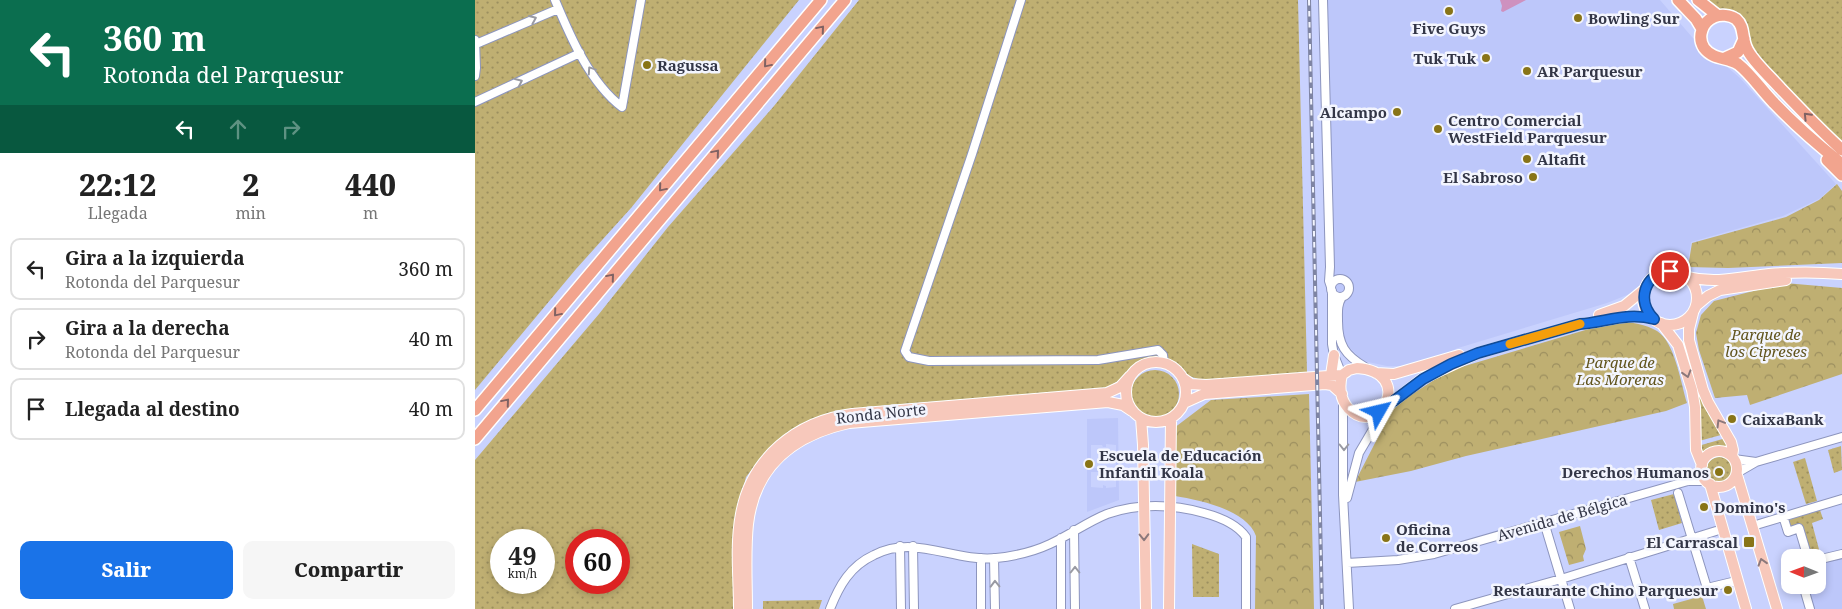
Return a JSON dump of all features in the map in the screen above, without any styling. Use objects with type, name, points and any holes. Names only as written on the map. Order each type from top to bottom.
[{"type":"highway","points":[[475,410],[821,0]]},
{"type":"highway","points":[[475,439],[845,0]]},
{"type":"highway","points":[[1678,0],[1696,19],[1702,29]]},
{"type":"highway","points":[[1698,0],[1717,16]]},
{"type":"highway","points":[[1842,150],[1808,118],[1758,64],[1748,50],[1742,27],[1736,19],[1727,15],[1717,16],[1708,21],[1702,29],[1701,38],[1705,49],[1715,57],[1725,58],[1741,67],[1793,121],[1842,164]]},
{"type":"highway","points":[[1725,58],[1738,52],[1744,39]]},
{"type":"highway","points":[[1793,121],[1813,146],[1842,175]]},
{"type":"main road","points":[[1580,324],[1592,317],[1624,306],[1646,288],[1651,280],[1661,272],[1673,271],[1688,277],[1716,281],[1784,273],[1842,274]]},
{"type":"main road","points":[[1688,277],[1697,292],[1689,333],[1692,351],[1706,398],[1731,442],[1737,474],[1777,609]]},
{"type":"main road","points":[[1342,396],[1341,384],[1343,375],[1347,370],[1354,368],[1397,373],[1456,356],[1478,353],[1580,324],[1633,315],[1658,321],[1678,323],[1684,321],[1694,309],[1716,291],[1731,287],[1792,280],[1842,281]]},
{"type":"main road","points":[[1646,288],[1644,303],[1647,311],[1678,344],[1692,390],[1695,408],[1696,450],[1703,476],[1708,483],[1746,609]]},
{"type":"main road","points":[[1184,403],[1204,394],[1325,384],[1332,385],[1342,396],[1348,407],[1359,415],[1371,416],[1429,375],[1478,353]]},
{"type":"main road","points":[[1331,376],[1334,355]]},
{"type":"main road","name":"Ronda Norte","points":[[739,609],[739,537],[741,515],[747,491],[758,470],[773,451],[802,429],[828,419],[852,414],[1107,393],[1120,387],[1136,369],[1145,364],[1154,361],[1164,362]]},
{"type":"main road","points":[[1146,609],[1141,418],[1156,422],[1171,418],[1184,403],[1186,387],[1176,369],[1164,362]]},
{"type":"main road","points":[[1373,371],[1384,379],[1388,389],[1389,398],[1383,409]]},
{"type":"main road","points":[[1183,379],[1191,384],[1205,385],[1343,375]]},
{"type":"main road","points":[[1130,376],[1126,385],[1126,394],[1132,411]]},
{"type":"main road","name":"Ronda Norte","points":[[747,609],[747,536],[752,503],[761,481],[773,464],[786,451],[805,437],[827,428],[849,423],[1108,402],[1123,405],[1141,418]]},
{"type":"main road","points":[[1169,609],[1171,418]]},
{"type":"main road","points":[[1702,467],[1704,460],[1712,453],[1723,451],[1733,458]]},
{"type":"main road","points":[[1708,483],[1715,487],[1725,486],[1730,484],[1737,474]]},
{"type":"street","points":[[555,0],[573,43],[609,97],[622,107],[641,0]]},
{"type":"street","points":[[1021,0],[974,148],[905,351],[909,357],[918,360],[947,361],[1097,360],[1158,350],[1163,355],[1164,362]]},
{"type":"street","points":[[1323,0],[1331,336],[1334,355],[1343,375]]},
{"type":"street","points":[[476,44],[558,9]]},
{"type":"street","points":[[475,39],[475,76]]},
{"type":"street","points":[[475,102],[580,53]]},
{"type":"street","points":[[1330,267],[1339,279],[1346,282],[1349,286],[1347,294],[1342,297],[1338,308],[1338,332],[1341,343],[1351,358],[1373,371]]},
{"type":"street","points":[[1331,289],[1339,279]]},
{"type":"street","points":[[1331,289],[1336,296],[1342,297]]},
{"type":"street","points":[[1342,396],[1344,514],[1349,609]]},
{"type":"street","points":[[1344,514],[1357,457],[1383,409]]},
{"type":"street","points":[[1737,474],[1756,462],[1842,437]]},
{"type":"street","points":[[1733,458],[1756,462]]},
{"type":"street","points":[[1688,481],[1702,467]]},
{"type":"street","points":[[1688,481],[1708,483]]},
{"type":"street","name":"Avenida de Bélgica","points":[[1347,563],[1391,561],[1421,556],[1688,481]]},
{"type":"street","points":[[1678,493],[1707,588],[1732,582]]},
{"type":"street","points":[[1756,525],[1838,500]]},
{"type":"street","points":[[830,609],[844,580],[855,568],[874,554],[900,546],[913,546],[961,557],[995,558],[1021,555],[1061,538],[1107,514],[1144,507],[1169,506],[1214,516],[1241,530],[1246,537],[1246,609]]},
{"type":"street","points":[[1783,516],[1788,532],[1799,528],[1805,549]]},
{"type":"street","points":[[1544,522],[1570,609]]},
{"type":"street","points":[[1074,530],[1075,609]]},
{"type":"street","points":[[1455,609],[1561,579],[1716,530]]},
{"type":"street","points":[[1061,538],[1061,609]]},
{"type":"street","points":[[900,546],[901,609]]},
{"type":"street","points":[[913,546],[914,609]]},
{"type":"street","points":[[1826,558],[1842,554]]},
{"type":"street","points":[[1629,557],[1645,608]]},
{"type":"street","points":[[981,558],[981,609]]},
{"type":"street","points":[[995,558],[995,609]]},
{"type":"street","points":[[1806,594],[1810,609]]},
{"type":"street","points":[[1484,601],[1487,609]]},
{"type":"shaded area","points":[[1319,0],[1660,0],[1692,37],[1740,78],[1836,184],[1819,199],[1783,216],[1691,242],[1688,263],[1680,257],[1647,276],[1637,291],[1607,303],[1402,366],[1387,366],[1363,361],[1345,343],[1329,345]]},
{"type":"shaded area","points":[[1500,0],[1526,0],[1503,12],[1501,11]]},
{"type":"shaded area","name":"Escuela de Educación Infantil Koala","points":[[1118,418],[1119,500],[1087,512],[1087,419]],"holes":[[[1106,444],[1116,445],[1116,454],[1106,455],[1106,461],[1116,460],[1116,471],[1106,471],[1106,477],[1116,477],[1116,487],[1106,488],[1103,485],[1103,488],[1091,487],[1091,472],[1098,472],[1098,468],[1091,468],[1091,445],[1102,445],[1103,447],[1106,447]]]},
{"type":"shaded area","points":[[1842,555],[1842,609],[1813,609],[1809,594],[1826,594],[1826,560]]},
{"type":"green space","points":[[475,0],[799,0],[631,208],[576,269],[475,390]]},
{"type":"green space","points":[[859,0],[1298,0],[1307,372],[1204,381],[1189,376],[1174,363],[1156,357],[1139,362],[1131,367],[1120,380],[1104,389],[889,405],[839,411],[799,425],[767,451],[746,477],[735,522],[734,609],[475,609],[475,460],[599,314],[668,227],[774,106]]},
{"type":"green space","points":[[1705,0],[1842,0],[1842,143],[1812,118],[1754,52],[1743,18],[1710,5]]},
{"type":"green space","points":[[1837,184],[1842,191],[1842,263],[1728,268],[1688,267],[1692,243],[1786,217],[1819,200]]},
{"type":"green space","name":"Parque de los Cipreses","points":[[1785,283],[1842,288],[1842,374],[1750,405],[1747,395],[1715,398],[1699,350],[1696,333],[1701,315],[1714,301]]},
{"type":"green space","name":"Parque de Las Moreras","points":[[1619,320],[1648,327],[1663,336],[1673,354],[1687,403],[1666,411],[1466,456],[1411,471],[1355,482],[1394,406],[1448,371]]},
{"type":"green space","points":[[1155,370],[1164,372],[1172,377],[1177,385],[1179,394],[1177,403],[1172,411],[1164,416],[1155,418],[1146,416],[1138,411],[1133,403],[1131,394],[1133,385],[1138,377],[1146,372]]},
{"type":"green space","points":[[1309,394],[1314,609],[1255,609],[1256,536],[1243,519],[1233,513],[1197,500],[1175,496],[1174,428],[1211,400]]},
{"type":"green space","points":[[1700,394],[1721,435],[1699,441],[1696,395]]},
{"type":"green space","points":[[1726,438],[1727,447],[1701,453],[1698,446]]},
{"type":"green space","points":[[1841,446],[1842,470],[1834,473],[1828,450]]},
{"type":"green space","points":[[1720,457],[1730,461],[1734,471],[1730,481],[1720,485],[1710,481],[1706,471],[1710,461]]},
{"type":"green space","points":[[1805,458],[1817,501],[1806,504],[1793,462]]},
{"type":"green space","points":[[1674,494],[1682,523],[1659,530],[1651,500]]},
{"type":"green space","points":[[1820,510],[1823,519],[1812,523],[1819,549],[1808,549],[1800,525],[1790,528],[1788,520]]},
{"type":"green space","points":[[1580,526],[1586,549],[1583,556],[1584,561],[1569,565],[1559,532]]},
{"type":"green space","points":[[1192,544],[1219,554],[1219,597],[1193,597]]},
{"type":"green space","points":[[1702,596],[1706,609],[1674,609],[1673,604]]},
{"type":"green space","points":[[822,600],[819,609],[763,609],[763,601]]},
{"type":"railway","points":[[1309,0],[1322,609]]},
{"type":"slow traffic","points":[[1510,344],[1580,324]]},
{"type":"place","name":"Five Guys","points":[[1449,11]]},
{"type":"place","name":"Bowling Sur","points":[[1578,18]]},
{"type":"place","name":"Tuk Tuk","points":[[1486,58]]},
{"type":"place","name":"Ragussa","points":[[647,65]]},
{"type":"place","name":"AR Parquesur","points":[[1527,71]]},
{"type":"place","name":"Alcampo","points":[[1397,112]]},
{"type":"place","name":"Centro Comercial WestField Parquesur","points":[[1438,129]]},
{"type":"place","name":"Altafit","points":[[1527,159]]},
{"type":"place","name":"El Sabroso","points":[[1533,177]]},
{"type":"place","name":"CaixaBank","points":[[1732,419]]},
{"type":"place","name":"Escuela de Educación Infantil Koala","points":[[1089,464]]},
{"type":"place","name":"Derechos Humanos","points":[[1719,472]]},
{"type":"place","name":"Domino's","points":[[1704,507]]},
{"type":"place","name":"Oficina de Correos","points":[[1386,538]]},
{"type":"place","name":"El Carrascal","points":[[1749,542]]},
{"type":"place","name":"Restaurante Chino Parquesur","points":[[1728,590]]},
{"type":"route","points":[[1379,412],[1423,379],[1478,353],[1580,324],[1633,315],[1654,319],[1647,311],[1644,303],[1646,288],[1655,275],[1670,271]]}]
